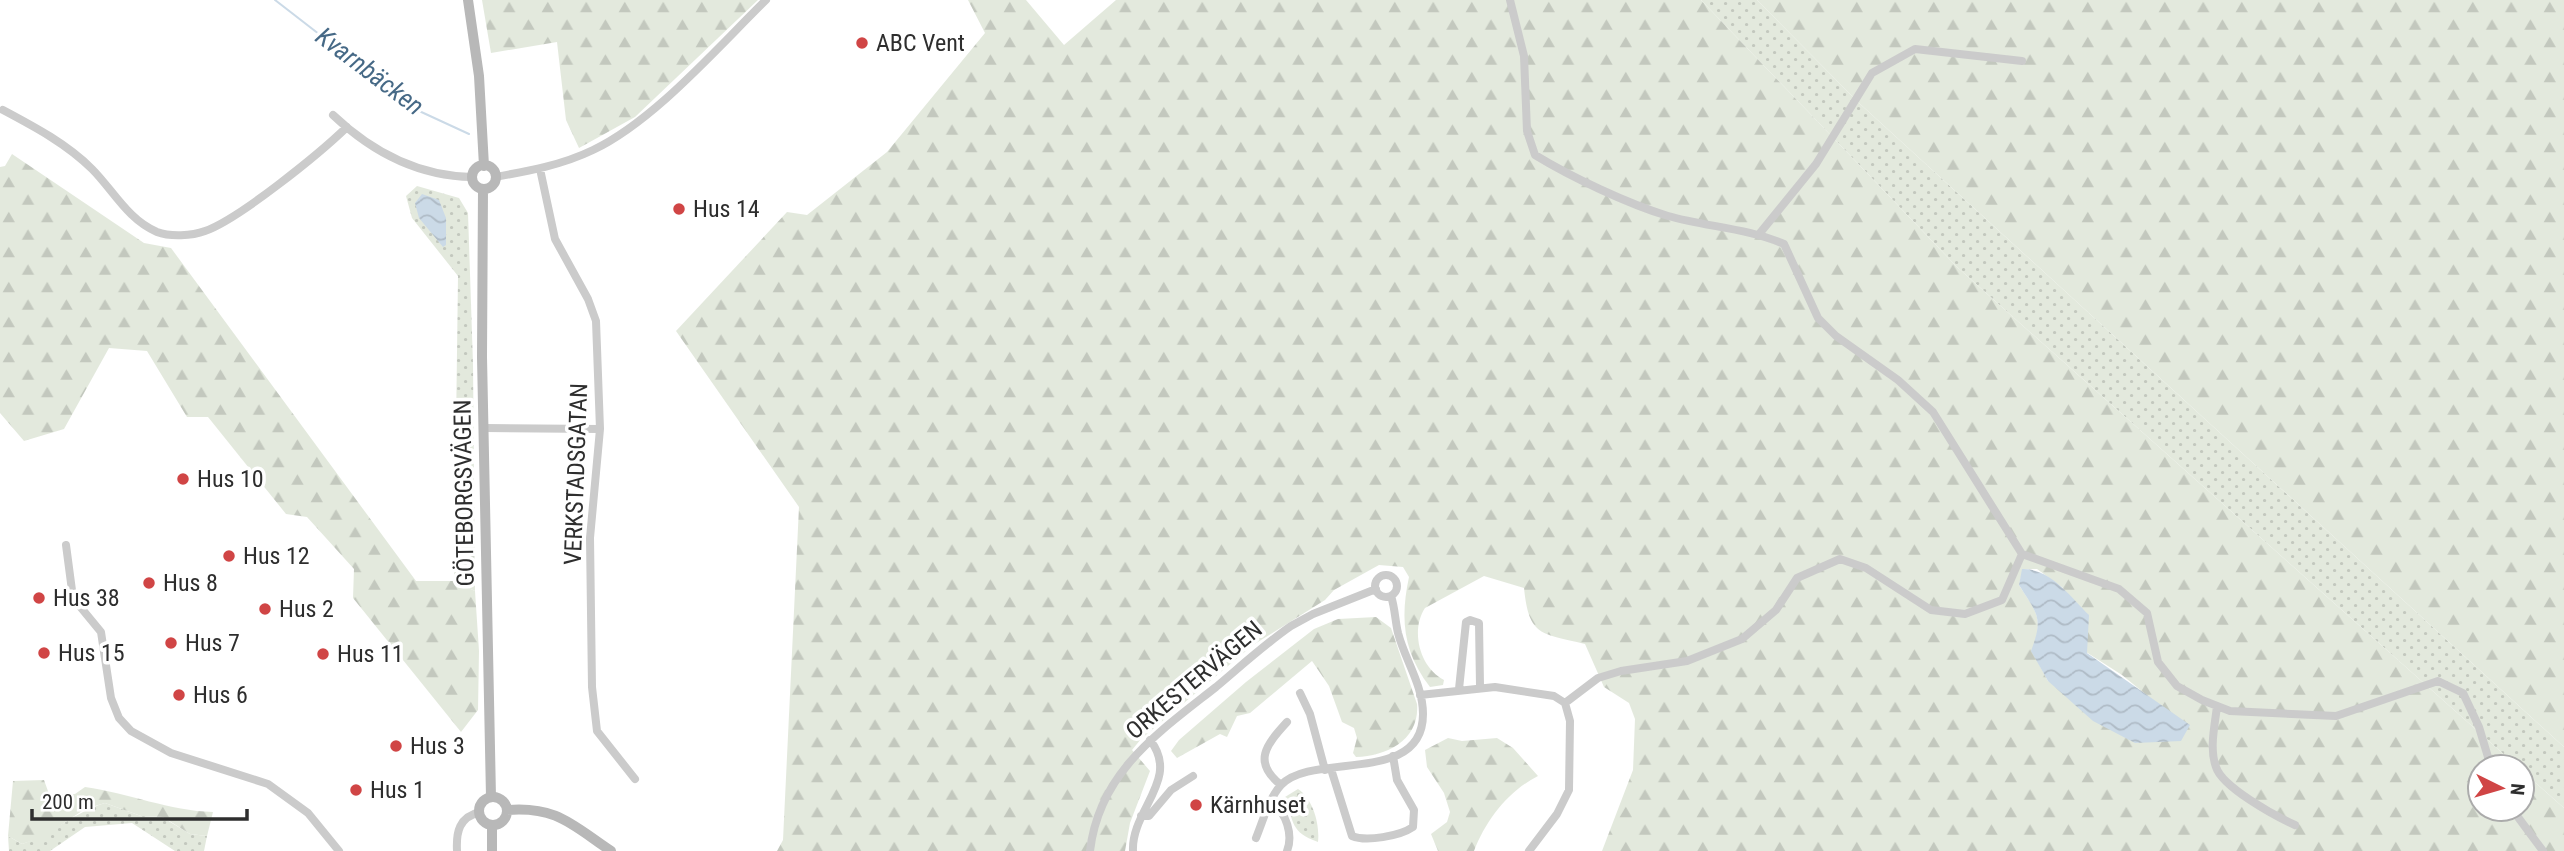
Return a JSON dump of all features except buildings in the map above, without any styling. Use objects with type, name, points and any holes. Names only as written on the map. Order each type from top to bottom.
[{"type":"street","points":[[468,0],[479,76],[484,166]]},
{"type":"street","points":[[495,177],[540,169],[592,151],[617,137],[657,105],[766,0]]},
{"type":"street","points":[[1510,0],[1524,56],[1527,131],[1535,155],[1558,169],[1665,215],[1760,233],[1784,244],[1818,318],[1836,336],[1898,380],[1933,412],[2022,554],[2119,589],[2147,613],[2158,663],[2177,685],[2231,711],[2336,716],[2438,681],[2463,693],[2479,726],[2487,753]]},
{"type":"street","points":[[1760,233],[1816,164],[1872,74],[1914,50],[2022,61]]},
{"type":"street","points":[[3,110],[52,137],[93,169],[140,221],[157,232],[171,235],[201,233],[225,222],[347,127]]},
{"type":"street","points":[[333,115],[347,127],[410,167],[433,174],[472,177]]},
{"type":"street","points":[[484,166],[492,169],[495,177],[492,186],[483,189],[475,185],[472,177],[476,169],[484,166]]},
{"type":"street","name":"VERKSTADSGATAN","points":[[540,169],[555,239],[588,299],[596,321],[600,429],[590,538],[592,687],[597,731],[635,779]]},
{"type":"street","name":"GÖTEBORGSVÄGEN","points":[[483,189],[491,797]]},
{"type":"street","points":[[485,428],[600,429]]},
{"type":"street","points":[[66,545],[73,598],[101,632],[111,698],[119,718],[131,731],[171,753],[268,784],[308,813],[339,851]]},
{"type":"street","points":[[1565,703],[1598,678],[1621,671],[1687,661],[1742,639],[1776,610],[1797,578],[1840,559],[1866,568],[1931,610],[1965,614],[2003,600],[2022,554]]},
{"type":"street","points":[[1256,838],[1281,785],[1299,775],[1393,756],[1414,741],[1420,730],[1420,695],[1398,632],[1391,596],[1397,587],[1391,576],[1379,579],[1376,589],[1381,596],[1391,596]]},
{"type":"street","name":"ORKESTERVÄGEN","points":[[1090,851],[1097,818],[1107,792],[1135,752],[1291,626],[1313,614],[1376,589]]},
{"type":"street","points":[[1459,689],[1464,634],[1470,620],[1479,623],[1480,686]]},
{"type":"street","points":[[1420,695],[1480,686],[1553,695],[1565,703],[1570,731],[1567,797],[1529,851]]},
{"type":"street","points":[[1300,693],[1310,714],[1352,836],[1359,839],[1400,833],[1413,827],[1415,815],[1397,780],[1393,756]]},
{"type":"street","points":[[2217,706],[2213,751],[2221,778],[2278,817],[2295,825]]},
{"type":"street","points":[[1281,785],[1271,777],[1264,760],[1265,751],[1287,722]]},
{"type":"street","points":[[1133,851],[1134,835],[1141,816],[1162,776],[1160,755],[1150,740]]},
{"type":"street","points":[[1141,816],[1149,816],[1171,790],[1193,776]]},
{"type":"street","points":[[491,797],[503,801],[508,810],[503,821],[492,825],[484,822],[480,812],[483,801],[491,797]]},
{"type":"street","points":[[1271,804],[1279,809],[1290,834],[1287,851]]},
{"type":"street","points":[[508,810],[540,809],[555,813],[611,851]]},
{"type":"street","points":[[457,851],[460,825],[466,817],[480,812]]},
{"type":"street","points":[[2522,823],[2543,851]]},
{"type":"street","points":[[492,825],[492,851]]},
{"type":"green space","points":[[482,0],[758,0],[635,117],[579,148],[566,120],[557,42],[491,53]]},
{"type":"green space","points":[[968,0],[1026,0],[1064,45],[1116,0],[1701,0],[1957,267],[2502,753],[2466,753],[2466,823],[2536,823],[2536,783],[2564,808],[2564,851],[1602,851],[1633,770],[1635,719],[1629,703],[1604,687],[1585,644],[1558,638],[1540,630],[1529,616],[1524,588],[1484,576],[1425,608],[1418,627],[1420,648],[1429,667],[1444,680],[1443,685],[1430,687],[1414,661],[1406,635],[1405,607],[1409,577],[1403,567],[1379,565],[1334,590],[1325,600],[1253,645],[1141,739],[1132,750],[1150,771],[1130,823],[1125,851],[777,851],[783,840],[799,507],[676,331],[787,212],[807,215],[887,152],[985,33]],"holes":[[[2023,569],[2037,569],[2063,588],[2086,652],[2122,675],[2160,706],[2048,681],[2032,651],[2038,623],[2037,616],[2019,585]]]},
{"type":"green space","points":[[1701,0],[1757,0],[1859,103],[2564,747],[2564,808],[2536,783],[2536,753],[2502,753],[1957,267]]},
{"type":"green space","points":[[1757,0],[2564,0],[2564,747],[1859,103]]},
{"type":"green space","points":[[12,154],[144,243],[171,248],[416,581],[454,581],[475,591],[479,651],[478,710],[461,732],[353,598],[354,569],[307,517],[286,514],[208,417],[187,417],[147,351],[109,348],[64,429],[24,441],[0,413],[0,167],[5,166]]},
{"type":"green space","points":[[417,186],[459,198],[468,213],[473,364],[475,591],[454,581],[458,276],[412,218],[406,196]]},
{"type":"green space","points":[[1376,617],[1391,628],[1417,704],[1413,727],[1400,743],[1379,753],[1356,757],[1353,753],[1357,738],[1354,728],[1342,722],[1329,686],[1312,661],[1250,713],[1237,716],[1227,737],[1220,734],[1177,758],[1171,751],[1179,740],[1246,682],[1314,629],[1338,619]]},
{"type":"green space","points":[[1448,738],[1462,741],[1497,738],[1513,748],[1538,776],[1517,790],[1499,808],[1474,851],[1438,851],[1431,834],[1447,822],[1450,812],[1444,793],[1427,767],[1425,750]]},
{"type":"green space","points":[[44,780],[49,794],[75,794],[85,787],[181,809],[213,812],[207,836],[190,834],[163,817],[141,816],[105,803],[85,809],[43,837],[22,844],[8,836],[13,781]]},
{"type":"green space","points":[[1298,789],[1308,799],[1314,812],[1318,842],[1302,834],[1292,820],[1285,797]]},
{"type":"green space","points":[[105,803],[141,816],[162,817],[190,834],[207,836],[204,851],[175,851],[132,823],[85,827],[50,851],[9,851],[8,836],[22,844]]},
{"type":"water","points":[[422,194],[439,200],[446,218],[446,245],[443,247],[419,218],[415,203]]},
{"type":"water","points":[[2022,569],[2042,573],[2050,578],[2089,615],[2087,653],[2190,725],[2181,741],[2135,743],[2093,721],[2048,681],[2031,651],[2038,623],[2034,610],[2019,585]]},
{"type":"waterway","name":"Kvarnbäcken","points":[[275,0],[417,110],[469,134]]},
{"type":"place","name":"ABC Vent","points":[[862,43]]},
{"type":"place","name":"Hus 14","points":[[679,209]]},
{"type":"place","name":"Hus 10","points":[[183,479]]},
{"type":"place","name":"Hus 12","points":[[229,556]]},
{"type":"place","name":"Hus 8","points":[[149,583]]},
{"type":"place","name":"Hus 38","points":[[39,598]]},
{"type":"place","name":"Hus 2","points":[[265,609]]},
{"type":"place","name":"Hus 7","points":[[171,643]]},
{"type":"place","name":"Hus 15","points":[[44,653]]},
{"type":"place","name":"Hus 11","points":[[323,654]]},
{"type":"place","name":"Hus 6","points":[[179,695]]},
{"type":"place","name":"Hus 3","points":[[396,746]]},
{"type":"place","name":"Hus 1","points":[[356,790]]},
{"type":"place","name":"Kärnhuset","points":[[1196,805]]}]
